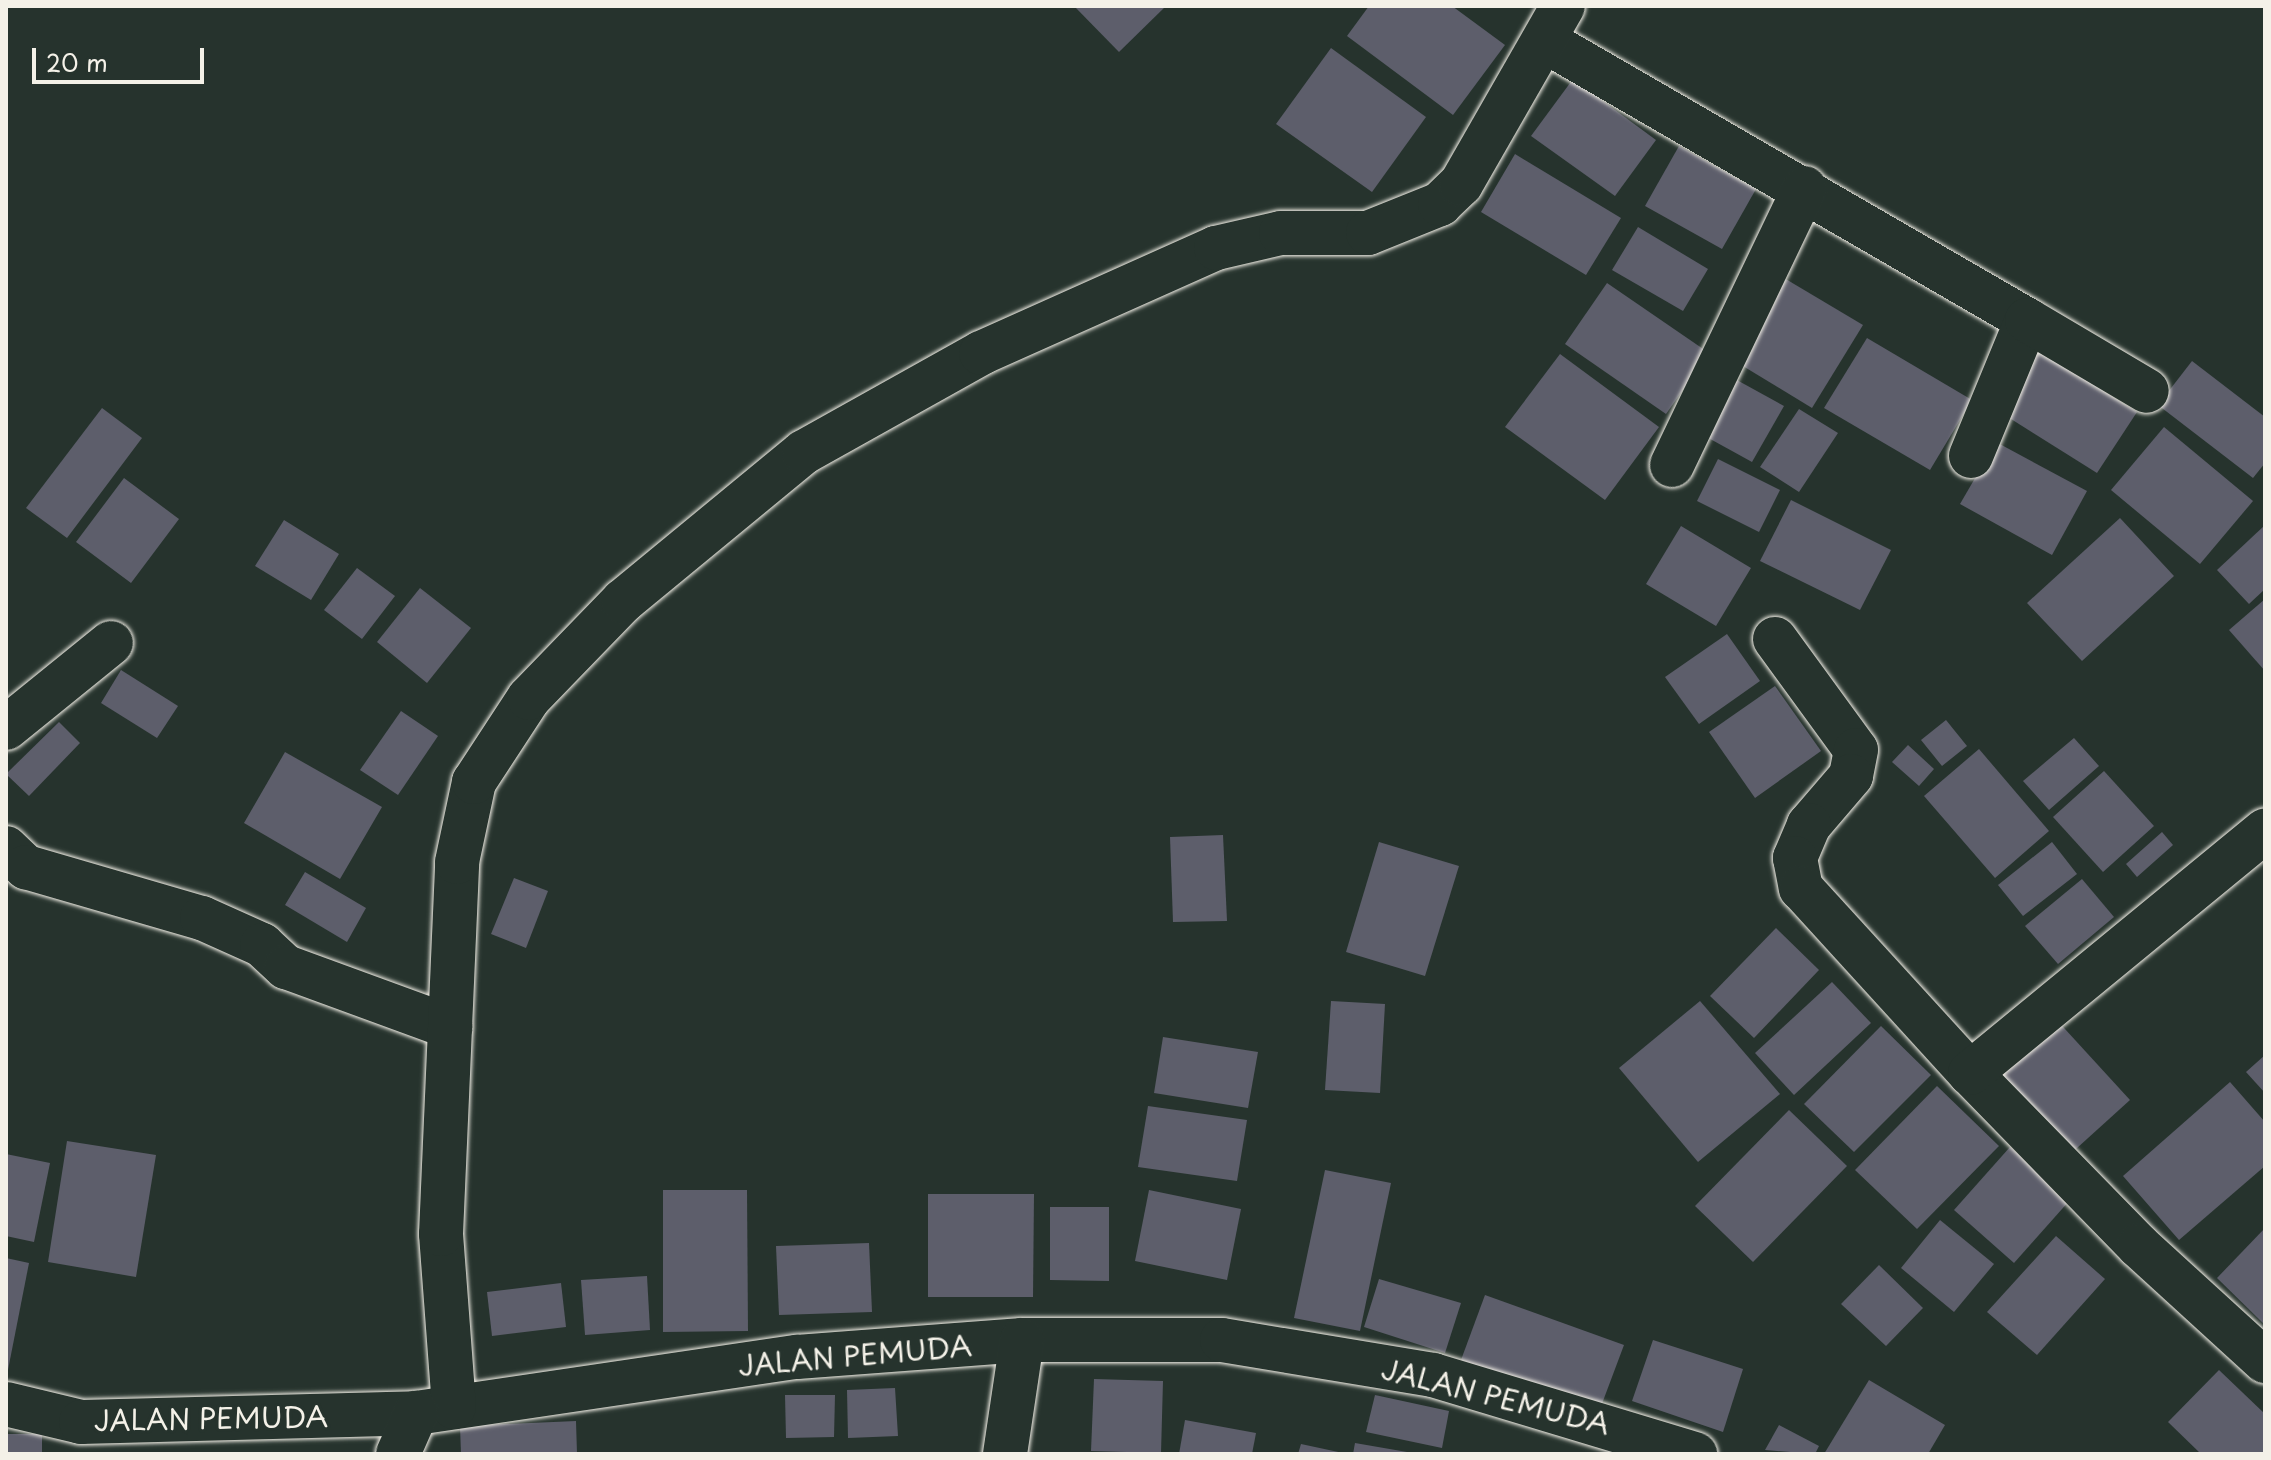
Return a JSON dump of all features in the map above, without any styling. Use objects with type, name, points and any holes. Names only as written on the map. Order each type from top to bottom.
[{"type":"street","points":[[398,1454],[435,1410],[457,862],[474,782],[529,698],[623,601],[804,452],[981,353],[1216,248],[1281,233],[1368,233],[1440,204],[1461,184],[1554,24],[1805,188],[2147,391]]},
{"type":"street","points":[[1672,465],[1805,188]]},
{"type":"street","points":[[1971,456],[2027,320]]},
{"type":"street","points":[[1775,639],[1856,750],[1851,776],[1809,825],[1795,858],[1801,888],[1970,1073],[2139,1246],[2265,1361]]},
{"type":"street","points":[[6,728],[111,643]]},
{"type":"street","points":[[1970,1073],[2265,831]]},
{"type":"street","points":[[6,848],[26,867],[202,918],[262,945],[286,967],[450,1027]]},
{"type":"street","points":[[1005,1454],[1022,1340]]},
{"type":"street","name":"JALAN PEMUDA","points":[[6,1404],[81,1422],[435,1410],[797,1357],[1022,1340],[1222,1340],[1433,1375],[1695,1454]]},
{"type":"building","points":[[1074,6],[1166,6],[1119,52]]},
{"type":"building","points":[[1369,6],[1452,6],[1505,45],[1453,115],[1347,36]]},
{"type":"building","points":[[1331,48],[1426,117],[1372,192],[1276,124]]},
{"type":"building","points":[[1573,79],[1656,140],[1615,196],[1531,136]]},
{"type":"building","points":[[1679,146],[1756,189],[1722,249],[1645,206]]},
{"type":"building","points":[[1515,154],[1621,218],[1586,275],[1481,212]]},
{"type":"building","points":[[1638,227],[1708,269],[1683,311],[1612,270]]},
{"type":"building","points":[[1784,278],[1863,325],[1812,408],[1733,360]]},
{"type":"building","points":[[1607,283],[1709,353],[1666,414],[1565,344]]},
{"type":"building","points":[[1867,338],[1972,400],[1930,470],[1824,408]]},
{"type":"building","points":[[2032,346],[2137,412],[2097,473],[1992,407]]},
{"type":"building","points":[[1560,354],[1659,427],[1605,500],[1505,427]]},
{"type":"building","points":[[2192,361],[2265,417],[2265,463],[2253,478],[2158,405]]},
{"type":"building","points":[[1735,379],[1784,406],[1752,462],[1703,435]]},
{"type":"building","points":[[102,408],[142,438],[67,538],[26,508]]},
{"type":"building","points":[[1799,409],[1838,433],[1799,492],[1760,467]]},
{"type":"building","points":[[2164,427],[2253,501],[2200,564],[2111,490]]},
{"type":"building","points":[[1996,442],[2087,491],[2052,555],[1960,504]]},
{"type":"building","points":[[1718,459],[1780,490],[1759,532],[1697,501]]},
{"type":"building","points":[[124,478],[179,519],[131,583],[76,542]]},
{"type":"building","points":[[1791,500],[1891,550],[1860,610],[1760,561]]},
{"type":"building","points":[[2120,518],[2174,576],[2082,661],[2027,603]]},
{"type":"building","points":[[284,520],[339,554],[311,600],[255,566]]},
{"type":"building","points":[[2265,525],[2265,589],[2249,604],[2217,570]]},
{"type":"building","points":[[1681,526],[1751,568],[1716,626],[1646,584]]},
{"type":"building","points":[[357,568],[395,596],[362,639],[324,610]]},
{"type":"building","points":[[420,588],[471,628],[427,683],[377,642]]},
{"type":"building","points":[[2265,599],[2265,671],[2229,630]]},
{"type":"building","points":[[1727,634],[1760,681],[1699,724],[1665,677]]},
{"type":"building","points":[[121,670],[178,706],[157,738],[101,703]]},
{"type":"building","points":[[1775,686],[1821,751],[1755,798],[1709,732]]},
{"type":"building","points":[[401,711],[438,736],[398,795],[360,770]]},
{"type":"building","points":[[1946,720],[1967,746],[1942,766],[1921,740]]},
{"type":"building","points":[[59,722],[80,743],[29,796],[6,774]]},
{"type":"building","points":[[2074,738],[2099,766],[2049,810],[2023,781]]},
{"type":"building","points":[[1908,745],[1934,769],[1919,786],[1892,762]]},
{"type":"building","points":[[1979,749],[2049,831],[1995,878],[1924,796]]},
{"type":"building","points":[[285,752],[382,807],[340,879],[244,823]]},
{"type":"building","points":[[2104,771],[2154,826],[2103,872],[2053,817]]},
{"type":"building","points":[[2162,832],[2173,845],[2137,877],[2126,864]]},
{"type":"building","points":[[1223,835],[1227,921],[1173,922],[1170,837]]},
{"type":"building","points":[[1379,842],[1459,866],[1425,976],[1346,952]]},
{"type":"building","points":[[2052,842],[2077,874],[2023,916],[1998,885]]},
{"type":"building","points":[[305,872],[366,908],[347,942],[285,905]]},
{"type":"building","points":[[514,878],[548,891],[526,948],[491,934]]},
{"type":"building","points":[[2082,879],[2114,917],[2058,964],[2025,926]]},
{"type":"building","points":[[1776,928],[1819,970],[1754,1038],[1710,996]]},
{"type":"building","points":[[1832,982],[1871,1023],[1794,1095],[1755,1053]]},
{"type":"building","points":[[1331,1001],[1385,1004],[1380,1093],[1325,1090]]},
{"type":"building","points":[[1700,1001],[1780,1094],[1698,1162],[1619,1068]]},
{"type":"building","points":[[2054,1017],[2130,1100],[2066,1158],[1990,1073]]},
{"type":"building","points":[[1881,1026],[1931,1075],[1854,1152],[1804,1104]]},
{"type":"building","points":[[1163,1037],[1258,1052],[1248,1108],[1154,1093]]},
{"type":"building","points":[[2265,1055],[2265,1093],[2246,1072]]},
{"type":"building","points":[[2230,1082],[2265,1122],[2265,1166],[2179,1240],[2123,1176]]},
{"type":"building","points":[[1937,1086],[1999,1146],[1917,1229],[1855,1170]]},
{"type":"building","points":[[1148,1106],[1247,1120],[1237,1181],[1138,1167]]},
{"type":"building","points":[[1789,1110],[1847,1166],[1753,1262],[1695,1206]]},
{"type":"building","points":[[67,1141],[156,1155],[136,1277],[48,1262]]},
{"type":"building","points":[[2010,1147],[2070,1200],[2014,1263],[1954,1210]]},
{"type":"building","points":[[6,1154],[50,1163],[34,1242],[6,1236]]},
{"type":"building","points":[[1325,1170],[1391,1183],[1360,1331],[1294,1318]]},
{"type":"building","points":[[663,1190],[747,1190],[748,1331],[663,1332]]},
{"type":"building","points":[[1149,1190],[1241,1209],[1227,1280],[1135,1261]]},
{"type":"building","points":[[928,1194],[1034,1194],[1033,1297],[928,1297]]},
{"type":"building","points":[[1050,1207],[1109,1207],[1109,1281],[1050,1280]]},
{"type":"building","points":[[1940,1220],[1994,1264],[1954,1312],[1901,1268]]},
{"type":"building","points":[[2265,1228],[2265,1325],[2217,1278]]},
{"type":"building","points":[[2056,1236],[2105,1279],[2037,1355],[1987,1312]]},
{"type":"building","points":[[869,1243],[872,1312],[779,1315],[776,1246]]},
{"type":"building","points":[[6,1258],[29,1263],[7,1375],[6,1375]]},
{"type":"building","points":[[1879,1265],[1923,1308],[1886,1346],[1841,1304]]},
{"type":"building","points":[[647,1276],[650,1330],[585,1335],[581,1280]]},
{"type":"building","points":[[1379,1279],[1461,1303],[1445,1353],[1364,1327]]},
{"type":"building","points":[[561,1283],[566,1327],[492,1336],[487,1292]]},
{"type":"building","points":[[1485,1295],[1624,1345],[1600,1409],[1461,1360]]},
{"type":"building","points":[[1653,1340],[1743,1369],[1723,1432],[1632,1401]]},
{"type":"building","points":[[2219,1370],[2265,1414],[2265,1454],[2201,1454],[2168,1422]]},
{"type":"building","points":[[1094,1379],[1163,1381],[1161,1453],[1091,1451]]},
{"type":"building","points":[[1869,1380],[1945,1425],[1928,1454],[1824,1454]]},
{"type":"building","points":[[895,1388],[898,1436],[848,1438],[847,1390]]},
{"type":"building","points":[[785,1395],[835,1395],[834,1437],[786,1438]]},
{"type":"building","points":[[1375,1395],[1449,1411],[1442,1448],[1366,1432]]},
{"type":"building","points":[[1185,1420],[1256,1433],[1252,1454],[1179,1454]]},
{"type":"building","points":[[576,1421],[577,1454],[461,1454],[460,1426]]},
{"type":"building","points":[[1779,1425],[1819,1446],[1815,1454],[1765,1450]]},
{"type":"building","points":[[6,1434],[42,1434],[42,1454],[6,1454]]},
{"type":"building","points":[[1355,1443],[1407,1452],[1407,1454],[1353,1454]]},
{"type":"building","points":[[1301,1444],[1343,1453],[1298,1454]]}]
